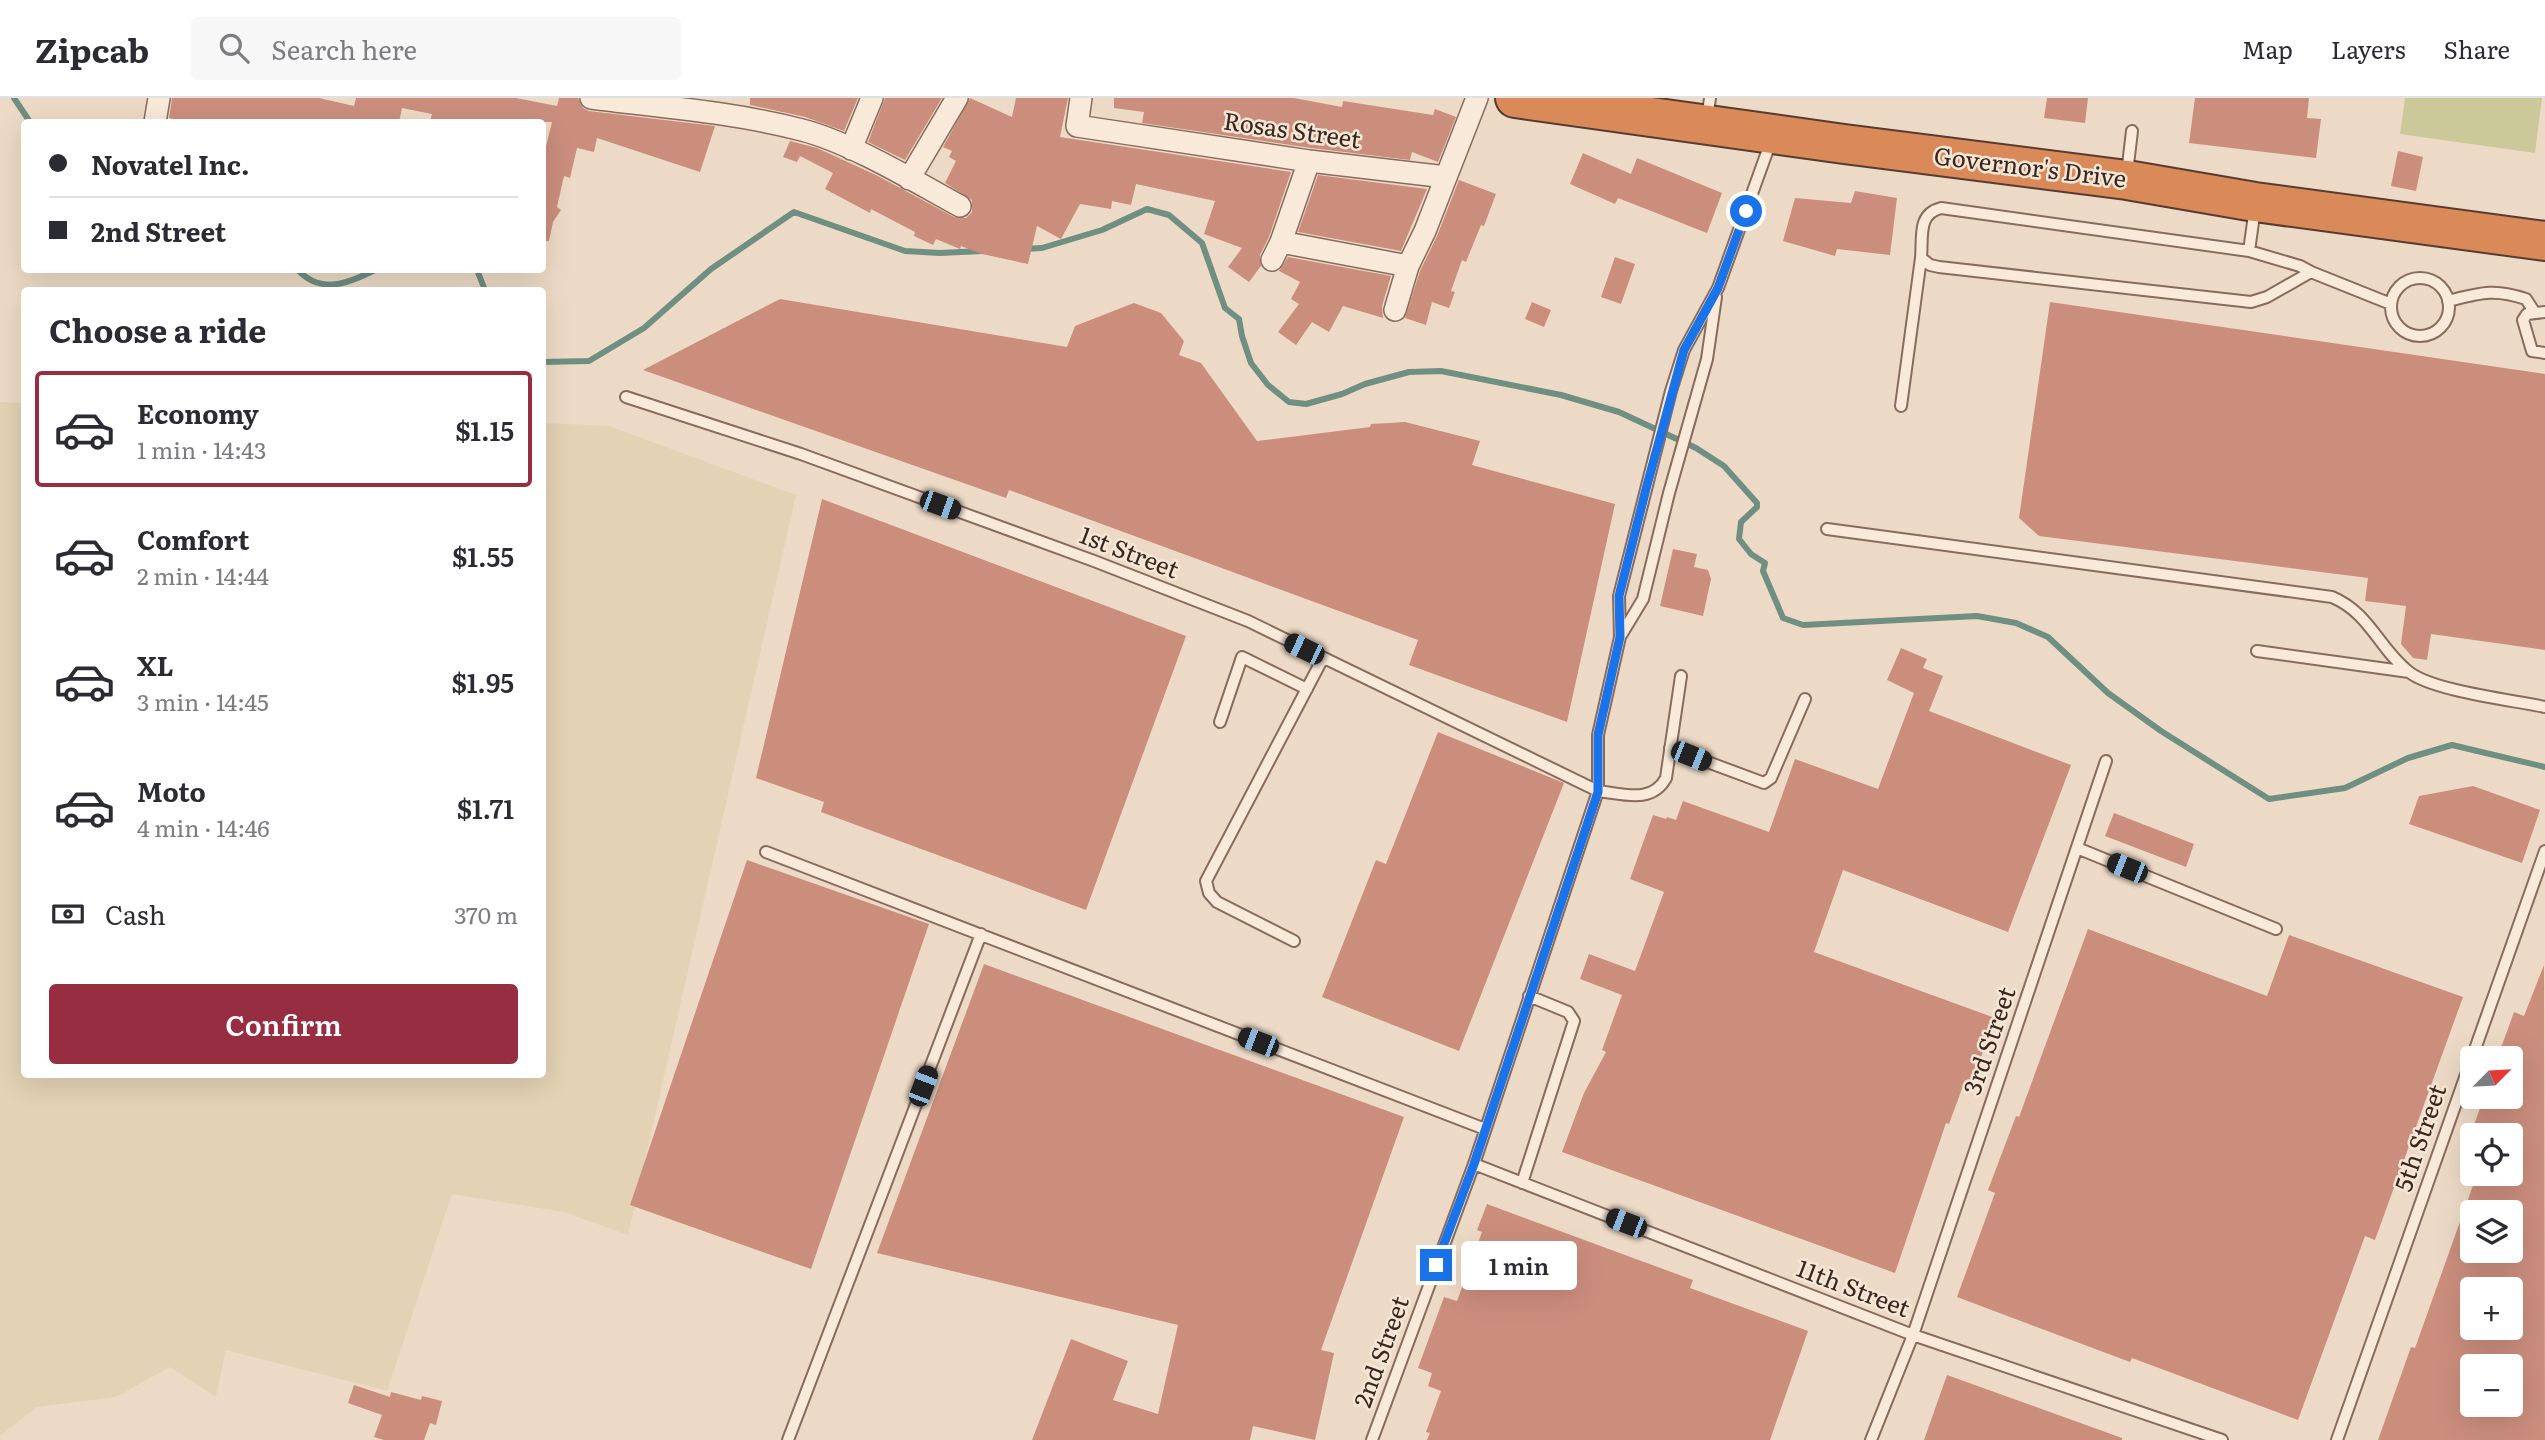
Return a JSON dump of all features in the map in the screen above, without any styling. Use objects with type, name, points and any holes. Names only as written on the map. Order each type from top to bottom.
[{"type":"highway","name":"Governor's Drive","points":[[1534,99],[1632,110],[1708,112],[1773,135],[2127,180],[2255,202],[2545,241]]},
{"type":"street","points":[[156,119],[159,98]]},
{"type":"street","points":[[591,98],[754,120],[804,130],[851,149],[960,206]]},
{"type":"street","points":[[851,149],[872,98]]},
{"type":"street","points":[[909,178],[957,98]]},
{"type":"street","name":"Rosas Street","points":[[1081,98],[1077,126],[1309,161],[1446,177]]},
{"type":"street","points":[[1395,310],[1408,266],[1477,98]]},
{"type":"street","points":[[1309,161],[1277,251],[1408,266]]},
{"type":"lane","points":[[2127,180],[2132,131]]},
{"type":"lane","points":[[1620,637],[1619,596],[1671,391],[1684,350],[1718,288],[1773,135]]},
{"type":"lane","points":[[2249,251],[2255,202]]},
{"type":"lane","points":[[1901,406],[1922,258],[1924,218],[1930,211],[1941,208],[2249,251],[2300,265],[2311,272],[2391,304]]},
{"type":"lane","points":[[1922,258],[1930,265],[1939,267],[2251,302],[2267,297],[2311,272]]},
{"type":"lane","points":[[2414,278],[2432,280],[2439,285],[2448,301],[2447,319],[2442,326],[2426,335],[2408,333],[2401,328],[2392,313],[2391,304],[2398,287],[2414,278]]},
{"type":"lane","points":[[1620,637],[1643,599],[1669,493],[1707,359],[1718,288]]},
{"type":"lane","points":[[2448,301],[2482,292],[2505,292],[2526,299],[2540,313]]},
{"type":"lane","points":[[2540,313],[2527,314],[2523,320],[2532,351],[2545,353]]},
{"type":"lane","name":"1st Street","points":[[626,397],[801,454],[1094,561],[1248,621],[1598,792]]},
{"type":"lane","points":[[1826,528],[2332,597],[2348,604],[2361,616],[2409,672],[2424,682],[2545,707]]},
{"type":"lane","name":"2nd Street","points":[[1372,1440],[1474,1164],[1598,792],[1598,735],[1620,637]]},
{"type":"lane","points":[[2257,651],[2409,672]]},
{"type":"lane","points":[[1220,722],[1242,657],[1307,689]]},
{"type":"lane","points":[[1294,941],[1217,902],[1209,893],[1206,881],[1323,658]]},
{"type":"lane","points":[[1598,792],[1646,796],[1660,789],[1666,778],[1681,676]]},
{"type":"lane","points":[[1670,748],[1764,783],[1771,778],[1805,699]]},
{"type":"lane","name":"3rd Street","points":[[1871,1440],[1913,1335],[2106,761]]},
{"type":"lane","points":[[2077,848],[2276,929]]},
{"type":"lane","name":"5th Street","points":[[2337,1440],[2545,851]]},
{"type":"lane","points":[[766,852],[1485,1129]]},
{"type":"lane","points":[[788,1440],[981,934]]},
{"type":"lane","points":[[1522,1183],[1574,1021],[1568,1012],[1529,996]]},
{"type":"lane","name":"11th Street","points":[[1474,1164],[1913,1335],[2222,1440]]},
{"type":"shaded area","points":[[2405,98],[2542,98],[2535,153],[2400,134]]},
{"type":"shaded area","points":[[0,402],[21,403],[21,1078],[546,1078],[546,423],[609,426],[796,495],[628,1235],[564,1212],[452,1194],[387,1391],[226,1350],[216,1397],[170,1367],[116,1397],[37,1407],[0,1436]]},
{"type":"building","points":[[172,98],[319,98],[354,106],[356,98],[516,98],[557,106],[559,98],[578,98],[583,108],[589,111],[715,126],[700,172],[597,138],[594,152],[577,148],[570,178],[564,176],[557,207],[561,210],[553,222],[549,241],[546,241],[546,147],[552,122],[546,122],[546,119],[431,119],[432,114],[402,108],[400,119],[169,118]]},
{"type":"building","points":[[750,98],[858,98],[844,131],[805,117],[750,105]]},
{"type":"building","points":[[885,98],[942,98],[905,160],[868,142]]},
{"type":"building","points":[[970,98],[1012,117],[1016,98],[1068,98],[1060,137],[1291,172],[1269,237],[1260,255],[1261,266],[1249,282],[1228,267],[1242,248],[1204,234],[1215,201],[1136,184],[1131,205],[1112,201],[1111,209],[1080,204],[1061,239],[1037,226],[1028,264],[982,254],[961,246],[960,249],[936,239],[933,245],[914,236],[915,232],[871,209],[870,213],[825,189],[833,173],[800,156],[797,162],[783,157],[790,141],[817,148],[876,175],[954,217],[966,218],[972,212],[972,200],[945,183],[956,161],[949,157],[952,151],[943,147]]},
{"type":"building","points":[[1114,98],[1294,98],[1342,107],[1343,101],[1433,115],[1435,109],[1456,117],[1438,162],[1412,152],[1410,160],[1142,123],[1144,112],[1114,108]]},
{"type":"building","points":[[2047,98],[2088,98],[2085,123],[2044,118]]},
{"type":"building","points":[[2195,98],[2309,98],[2307,118],[2321,119],[2316,158],[2189,143]]},
{"type":"building","points":[[2398,151],[2423,157],[2416,191],[2391,186]]},
{"type":"building","points":[[1583,153],[1631,174],[1637,158],[1722,193],[1707,233],[1618,198],[1615,204],[1570,184]]},
{"type":"building","points":[[1318,175],[1427,189],[1401,251],[1298,232]]},
{"type":"building","points":[[1459,180],[1496,194],[1466,262],[1462,260],[1451,291],[1455,292],[1449,308],[1432,302],[1426,325],[1405,318],[1420,271]]},
{"type":"building","points":[[1855,191],[1897,198],[1890,255],[1837,249],[1835,256],[1783,241],[1795,198],[1851,203]]},
{"type":"building","points":[[1288,257],[1391,276],[1382,306],[1383,318],[1343,306],[1329,332],[1312,322],[1296,345],[1278,332],[1299,304],[1291,299],[1300,282],[1279,271]]},
{"type":"building","points":[[1615,257],[1635,264],[1621,304],[1601,297]]},
{"type":"building","points":[[780,299],[1067,347],[1075,326],[1134,303],[1161,313],[1184,341],[1179,355],[1201,363],[1257,441],[1370,427],[1371,424],[1405,422],[1480,441],[1472,465],[1615,504],[1567,722],[1409,665],[1418,640],[1009,490],[1006,498],[643,370]]},
{"type":"building","points":[[1532,302],[1551,310],[1544,327],[1525,319]]},
{"type":"building","points":[[2050,302],[2545,374],[2545,650],[2431,634],[2427,660],[2413,658],[2401,644],[2406,606],[2365,601],[2368,578],[2039,536],[2019,518]]},
{"type":"building","points":[[822,499],[1186,636],[1086,910],[821,812],[824,802],[756,778]]},
{"type":"building","points":[[1673,549],[1697,554],[1694,567],[1708,570],[1711,579],[1703,616],[1660,606]]},
{"type":"building","points":[[1901,648],[1927,659],[1923,668],[1943,676],[1929,711],[2071,765],[2008,932],[1843,870],[1814,952],[1995,1018],[1970,1088],[1963,1086],[1949,1124],[1946,1123],[1895,1273],[1562,1152],[1584,1093],[1606,1052],[1602,1050],[1622,995],[1580,979],[1589,954],[1635,971],[1664,892],[1630,879],[1653,815],[1676,820],[1683,801],[1769,832],[1795,759],[1878,789],[1914,693],[1887,680]]},
{"type":"building","points":[[1438,732],[1564,783],[1459,1051],[1322,997],[1376,860],[1386,864]]},
{"type":"building","points":[[2473,786],[2540,810],[2522,863],[2409,824],[2419,796]]},
{"type":"building","points":[[2114,813],[2194,844],[2186,867],[2105,836]]},
{"type":"building","points":[[747,860],[929,924],[811,1269],[630,1205]]},
{"type":"building","points":[[2088,929],[2267,996],[2289,935],[2463,997],[2375,1240],[2365,1236],[2298,1420],[2132,1358],[2130,1362],[1957,1297],[1995,1193],[1988,1190],[2016,1116],[2019,1117]]},
{"type":"building","points":[[984,964],[1404,1117],[1321,1350],[1334,1353],[1315,1440],[1253,1426],[1250,1440],[1032,1440],[1071,1339],[1128,1361],[1113,1400],[1158,1414],[1178,1325],[877,1253]]},
{"type":"building","points":[[2544,965],[2545,1440],[2378,1440],[2411,1347],[2415,1348],[2460,1222],[2460,1263],[2523,1263],[2523,1200],[2468,1200],[2473,1186],[2523,1186],[2523,1123],[2475,1123],[2479,1110],[2524,1110],[2524,1046],[2502,1046],[2514,1012],[2524,1016]]},
{"type":"building","points":[[1487,1204],[1693,1280],[1690,1288],[1808,1331],[1770,1440],[1427,1440],[1430,1433],[1426,1432],[1441,1391],[1428,1386],[1432,1373],[1418,1368],[1444,1297],[1457,1301],[1482,1232],[1477,1230]]},
{"type":"building","points":[[1947,1375],[2122,1438],[2122,1440],[1924,1440]]},
{"type":"building","points":[[354,1385],[390,1397],[391,1392],[421,1400],[422,1396],[442,1401],[436,1425],[430,1423],[424,1440],[384,1440],[374,1437],[382,1415],[348,1403]]},
{"type":"waterway","points":[[14,98],[28,119]]},
{"type":"waterway","points":[[1024,249],[1042,248],[1102,230],[1147,209],[1169,215],[1202,243],[1225,308],[1239,319],[1251,363],[1268,385],[1289,402],[1306,404],[1409,372],[1441,371],[1561,395],[1619,412],[1696,448],[1724,466],[1757,503],[1757,507],[1741,522],[1739,539],[1751,554],[1765,563],[1763,571],[1783,618],[1803,625],[1977,616],[2016,623],[2048,637],[2108,693],[2161,731],[2269,799],[2345,788],[2408,758],[2452,745],[2545,767]]},
{"type":"waterway","points":[[546,362],[589,361],[644,328],[711,269],[794,212],[905,251],[982,251]]},
{"type":"waterway","points":[[301,273],[307,278],[326,284],[345,282],[368,273]]},
{"type":"waterway","points":[[478,273],[484,287]]},
{"type":"route","points":[[1436,1265],[1474,1164],[1598,792],[1598,735],[1620,637],[1619,596],[1646,489],[1684,350],[1718,288],[1746,211]]}]
